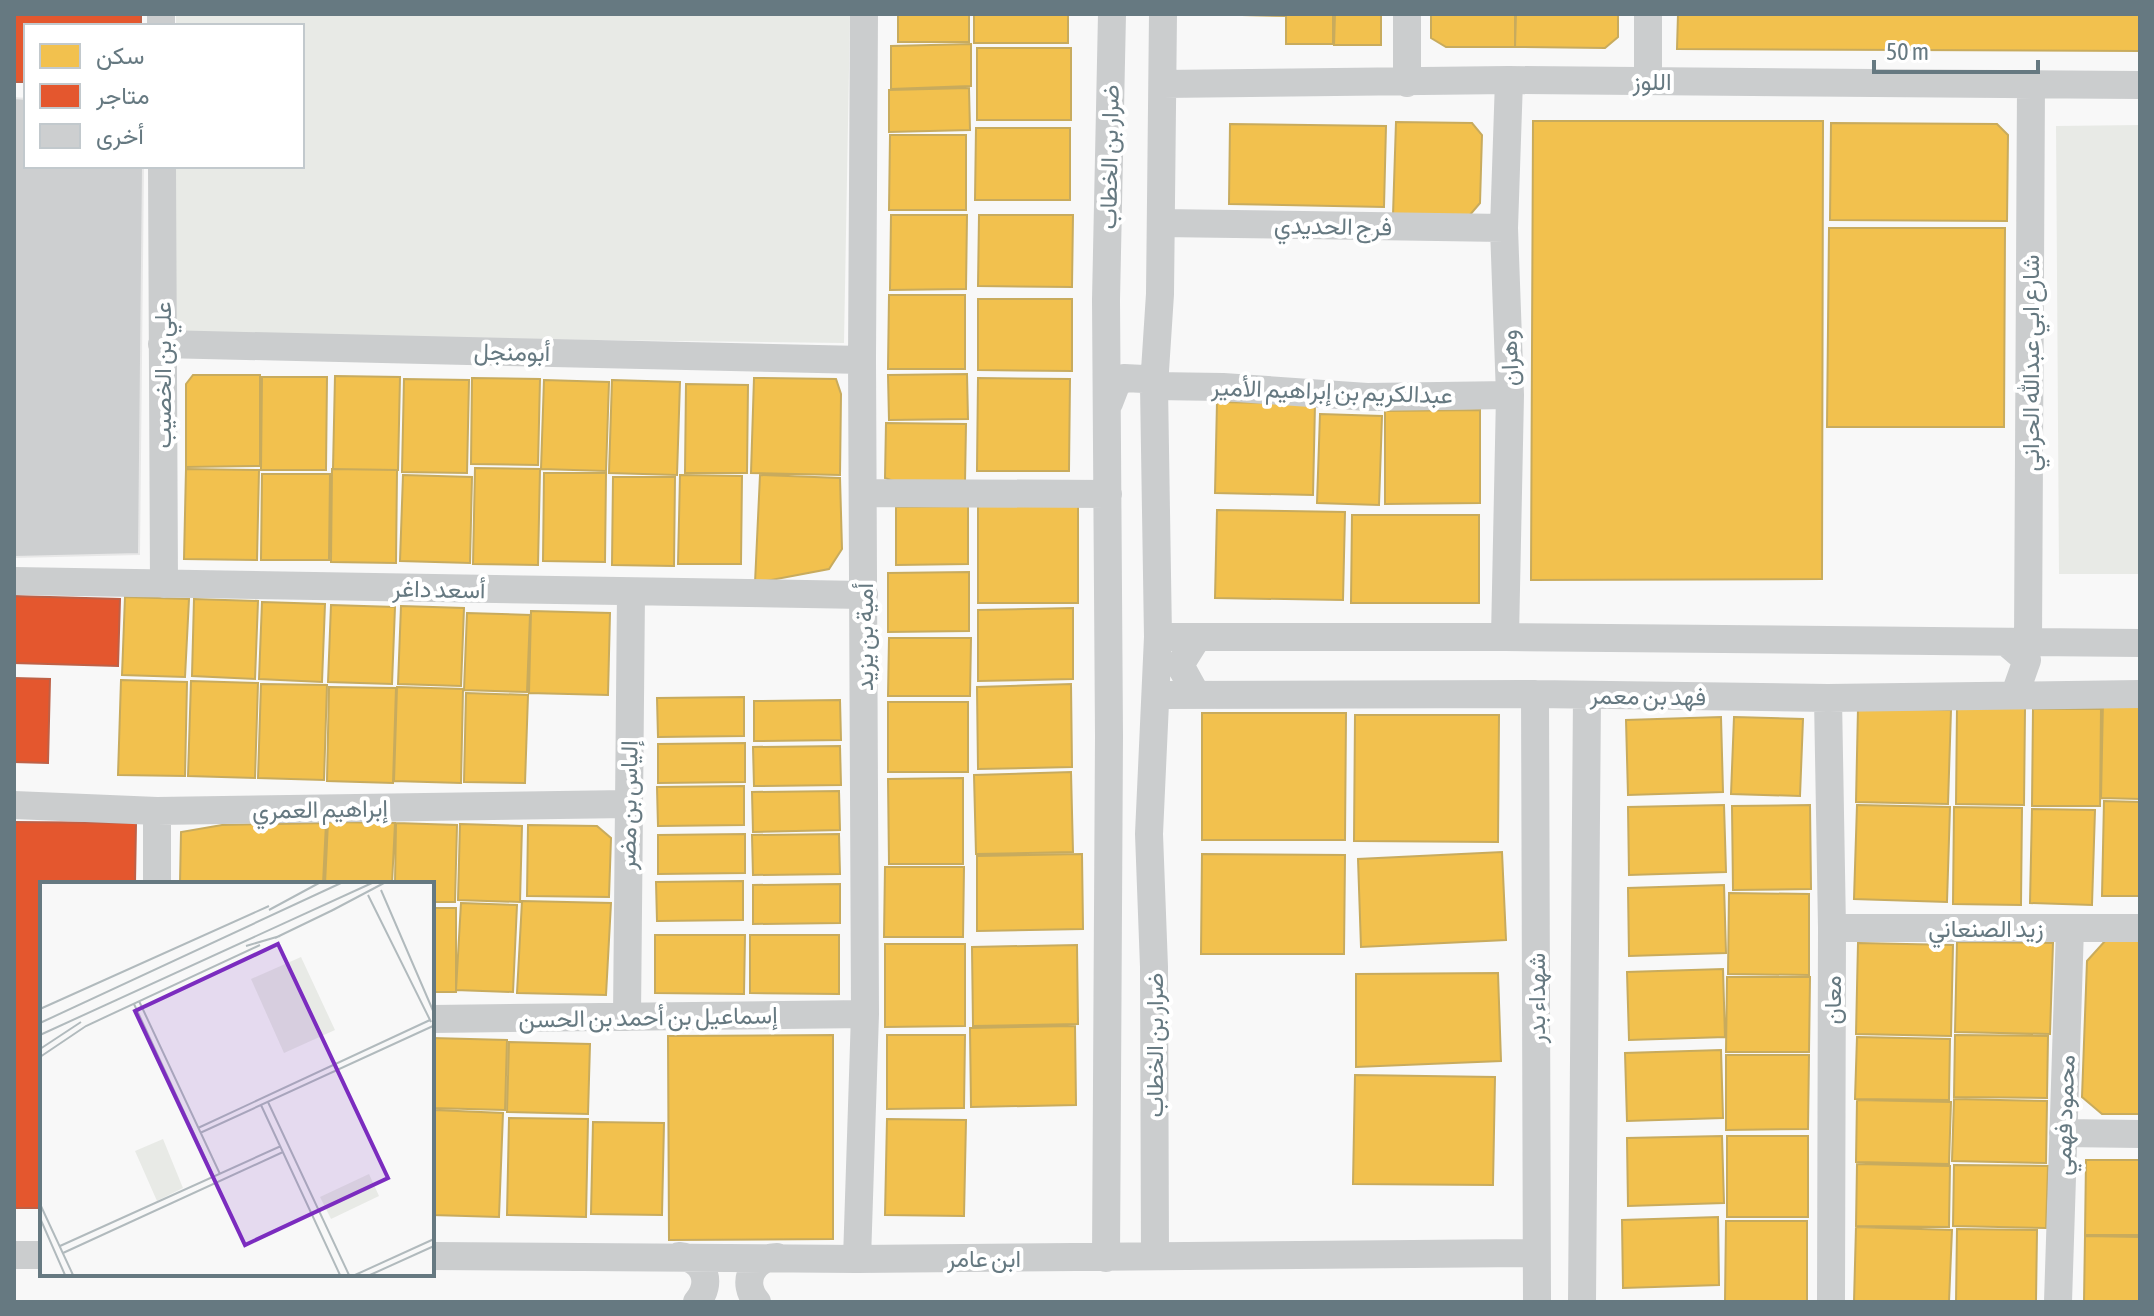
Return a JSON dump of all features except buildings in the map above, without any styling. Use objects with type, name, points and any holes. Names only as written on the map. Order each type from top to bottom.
[{"type":"street","name":"أمية بن يزيد","points":[[857,1259],[865,1014],[864,14]]},
{"type":"street","name":"ضرار بن الخطاب","points":[[1106,1258],[1109,403],[1106,300],[1112,14]]},
{"type":"street","name":"ضرار بن الخطاب","points":[[1109,736],[1116,770],[1136,779],[1143,777],[1148,766],[1156,695],[1158,637],[1154,386],[1160,294],[1163,14]]},
{"type":"street","points":[[1407,14],[1407,83]]},
{"type":"street","points":[[1648,14],[1648,81]]},
{"type":"street","name":"اللوز","points":[[1163,84],[1509,80],[2140,85]]},
{"type":"street","name":"وهران","points":[[1505,637],[1510,395],[1504,228],[1509,80]]},
{"type":"street","name":"شارع ابي عبدالله الحراني","points":[[2017,642],[2031,85]]},
{"type":"street","name":"علي بن الخصيب","points":[[162,168],[164,584]]},
{"type":"street","name":"فرج الحديدي","points":[[1161,223],[1504,228]]},
{"type":"street","name":"ضرار بن الخطاب","points":[[1106,300],[1127,349],[1146,348],[1160,294]]},
{"type":"street","name":"أبومنجل","points":[[162,344],[862,360]]},
{"type":"street","points":[[1109,403],[1116,385],[1124,378],[1144,379],[1154,386]]},
{"type":"street","name":"عبدالكريم بن إبراهيم الأمير","points":[[1154,386],[1223,387],[1367,397],[1510,395]]},
{"type":"street","points":[[863,493],[1108,494]]},
{"type":"street","name":"أسعد داغر","points":[[14,581],[864,595]]},
{"type":"street","name":"إلياس بن مضر","points":[[627,1017],[631,593]]},
{"type":"street","points":[[1158,637],[2058,640],[2140,643]]},
{"type":"street","points":[[1196,694],[1180,665],[1197,638]]},
{"type":"street","points":[[2058,640],[2042,665],[2058,693]]},
{"type":"street","points":[[2015,694],[2027,660],[2017,642]]},
{"type":"street","name":"فهد بن معمر","points":[[1156,695],[1535,694],[1828,698],[2140,694]]},
{"type":"street","name":"شهداء بدر","points":[[1535,694],[1537,1302]]},
{"type":"street","name":"شهداء بدر","points":[[1582,1302],[1587,696]]},
{"type":"street","name":"معان","points":[[1828,698],[1832,928],[1831,1302]]},
{"type":"street","points":[[1535,730],[1560,712],[1586,732]]},
{"type":"street","name":"ضرار بن الخطاب","points":[[1152,729],[1149,834],[1154,982],[1155,1256]]},
{"type":"street","name":"إبراهيم العمري","points":[[14,805],[157,811],[627,804]]},
{"type":"street","name":"ضرار بن الخطاب","points":[[1108,850],[1117,817],[1134,807],[1149,834]]},
{"type":"street","points":[[157,811],[157,882]]},
{"type":"street","name":"زيد الصنعاني","points":[[1832,928],[2140,928]]},
{"type":"street","name":"محمود فهمي","points":[[2058,1302],[2070,928]]},
{"type":"street","name":"إسماعيل بن أحمد بن الحسن","points":[[434,1019],[865,1014]]},
{"type":"street","points":[[2063,1133],[2140,1134]]},
{"type":"street","name":"ابن عامر","points":[[434,1256],[857,1259],[1536,1253]]},
{"type":"street","points":[[14,1255],[40,1255]]},
{"type":"street","points":[[679,1256],[694,1260],[704,1272],[706,1287],[697,1302]]},
{"type":"street","points":[[757,1302],[748,1285],[751,1270],[763,1260],[777,1257]]},
{"type":"shaded area","points":[[176,14],[850,14],[844,343],[171,335],[174,168],[304,168],[304,24],[176,24]]},
{"type":"shaded area","points":[[2140,125],[2140,574],[2059,574],[2056,126]]}]
